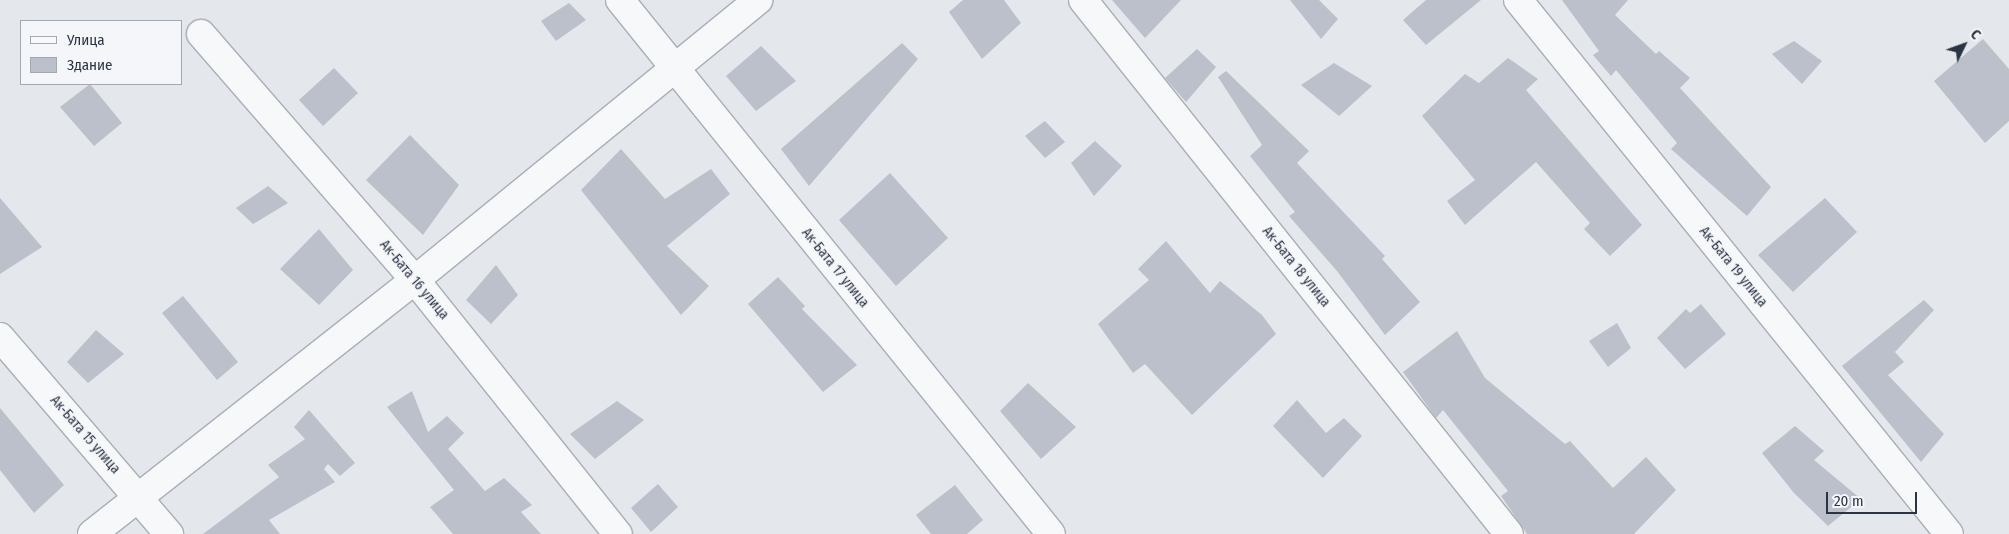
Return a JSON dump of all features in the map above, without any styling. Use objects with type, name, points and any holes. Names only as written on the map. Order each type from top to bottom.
[{"type":"street","name":"Ак-Бата 17 улица","points":[[620,0],[672,67],[1051,534]]},
{"type":"street","points":[[92,534],[415,280],[672,67],[758,0]]},
{"type":"street","name":"Ак-Бата 18 улица","points":[[1083,0],[1509,534]]},
{"type":"street","name":"Ак-Бата 19 улица","points":[[1518,0],[1949,534]]},
{"type":"street","name":"Ак-Бата 16 улица","points":[[201,34],[415,280],[618,534]]},
{"type":"street","name":"Ак-Бата 15 улица","points":[[0,337],[169,534]]},
{"type":"building","points":[[963,0],[1004,0],[1021,23],[982,59],[949,12]]},
{"type":"building","points":[[1112,0],[1181,0],[1145,38]]},
{"type":"building","points":[[1290,0],[1319,0],[1338,19],[1321,39]]},
{"type":"building","points":[[1426,0],[1481,0],[1426,45],[1403,20]]},
{"type":"building","points":[[1562,0],[1628,0],[1615,15],[1656,54],[1659,51],[1690,78],[1680,88],[1771,187],[1747,216],[1671,149],[1677,143],[1616,70],[1611,76],[1593,55],[1599,51]]},
{"type":"building","points":[[569,3],[586,20],[556,41],[541,21]]},
{"type":"building","points":[[1983,39],[2009,69],[2009,121],[1985,143],[1934,81]]},
{"type":"building","points":[[1794,41],[1822,61],[1802,84],[1772,54]]},
{"type":"building","points":[[902,43],[918,59],[809,186],[781,149]]},
{"type":"building","points":[[761,46],[796,81],[756,111],[726,76]]},
{"type":"building","points":[[1197,49],[1216,67],[1186,102],[1165,78]]},
{"type":"building","points":[[1508,58],[1538,79],[1526,90],[1642,225],[1610,256],[1584,229],[1590,223],[1536,162],[1465,225],[1447,201],[1475,180],[1422,116],[1465,74],[1479,83]]},
{"type":"building","points":[[1334,63],[1372,86],[1339,116],[1301,85]]},
{"type":"building","points":[[334,68],[358,93],[323,126],[299,100]]},
{"type":"building","points":[[1226,71],[1309,151],[1297,163],[1385,256],[1382,259],[1420,302],[1385,335],[1337,271],[1289,216],[1295,212],[1250,156],[1262,145],[1218,77]]},
{"type":"building","points":[[91,85],[122,123],[94,146],[60,107]]},
{"type":"building","points":[[1045,121],[1065,142],[1045,158],[1025,136]]},
{"type":"building","points":[[410,135],[459,185],[423,235],[366,180]]},
{"type":"building","points":[[1095,141],[1122,166],[1094,196],[1071,163]]},
{"type":"building","points":[[621,149],[665,199],[711,169],[730,194],[667,246],[709,286],[681,315],[581,190]]},
{"type":"building","points":[[890,173],[948,238],[896,286],[839,220]]},
{"type":"building","points":[[268,186],[288,203],[253,224],[236,208]]},
{"type":"building","points":[[0,198],[42,247],[0,274]]},
{"type":"building","points":[[1825,198],[1857,232],[1793,292],[1758,255]]},
{"type":"building","points":[[319,229],[353,270],[319,305],[280,269]]},
{"type":"building","points":[[1166,241],[1210,293],[1220,281],[1262,315],[1276,334],[1192,415],[1145,364],[1133,373],[1098,324],[1149,280],[1138,269]]},
{"type":"building","points":[[496,265],[518,295],[491,324],[466,300]]},
{"type":"building","points":[[778,277],[805,306],[802,309],[857,365],[823,392],[748,304]]},
{"type":"building","points":[[183,296],[238,362],[217,380],[162,313]]},
{"type":"building","points":[[1924,300],[1934,310],[1895,352],[1904,362],[1888,375],[1944,434],[1921,462],[1842,366]]},
{"type":"building","points":[[1701,304],[1726,334],[1685,369],[1657,338],[1686,309],[1690,313]]},
{"type":"building","points":[[1617,323],[1631,348],[1608,367],[1589,341]]},
{"type":"building","points":[[96,330],[124,354],[88,383],[67,362]]},
{"type":"building","points":[[1457,331],[1485,378],[1565,444],[1570,441],[1613,488],[1646,457],[1676,490],[1634,534],[1527,534],[1501,496],[1508,491],[1443,410],[1436,418],[1403,372]]},
{"type":"building","points":[[1028,383],[1076,427],[1041,459],[1000,411]]},
{"type":"building","points":[[412,391],[428,432],[447,416],[464,433],[448,449],[485,491],[504,478],[532,505],[521,512],[541,534],[453,534],[430,507],[454,490],[387,407]]},
{"type":"building","points":[[1297,400],[1326,433],[1344,418],[1362,436],[1323,478],[1273,426]]},
{"type":"building","points":[[617,401],[644,420],[595,459],[570,434]]},
{"type":"building","points":[[0,408],[64,485],[34,513],[0,470]]},
{"type":"building","points":[[309,410],[355,463],[340,476],[328,464],[324,469],[335,482],[269,520],[280,534],[203,534],[279,477],[268,465],[305,439],[294,427]]},
{"type":"building","points":[[1795,426],[1824,451],[1814,460],[1861,499],[1828,526],[1794,493],[1762,453]]},
{"type":"building","points":[[658,484],[678,507],[651,532],[631,508]]},
{"type":"building","points":[[955,485],[983,520],[967,534],[931,534],[916,515]]}]
